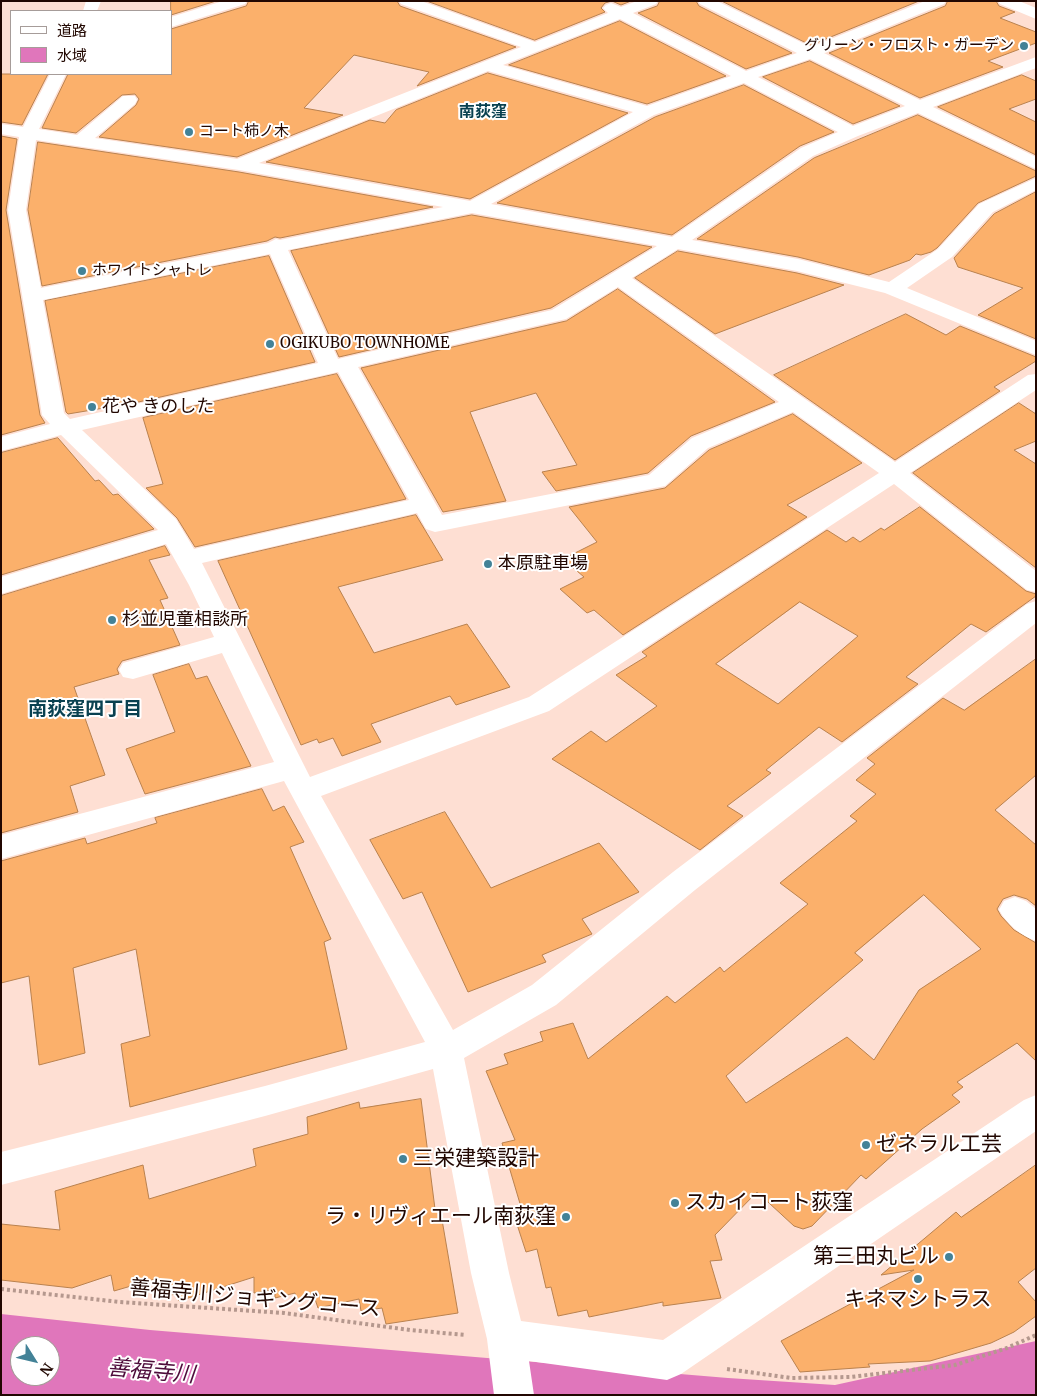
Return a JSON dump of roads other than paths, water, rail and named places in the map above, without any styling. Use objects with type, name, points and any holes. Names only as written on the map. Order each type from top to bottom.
[{"type":"street","points":[[172,22],[240,1]]},
{"type":"street","points":[[406,1],[535,47]]},
{"type":"street","points":[[599,1],[852,132]]},
{"type":"street","points":[[239,165],[651,1]]},
{"type":"street","points":[[705,1],[1036,164]]},
{"type":"street","points":[[32,296],[276,245],[472,207],[648,111],[811,53],[939,1]]},
{"type":"street","points":[[1005,1],[1036,14]]},
{"type":"street","points":[[1,444],[66,427],[559,315],[675,243],[807,152],[852,132],[1036,62]]},
{"type":"street","points":[[487,66],[648,111]]},
{"type":"street","points":[[58,75],[28,134],[18,193],[16,247],[32,296],[53,415],[167,524],[187,559],[298,779],[446,1051],[470,1164],[490,1273],[507,1346],[514,1395]]},
{"type":"street","points":[[81,141],[129,100]]},
{"type":"street","points":[[1,129],[239,165],[798,265],[892,289],[935,305],[1036,349]]},
{"type":"street","points":[[892,289],[945,253],[986,208],[1036,183]]},
{"type":"street","points":[[276,245],[338,365],[435,524],[657,481],[700,443],[795,403]]},
{"type":"street","points":[[618,278],[895,473],[1036,584]]},
{"type":"street","points":[[1,847],[298,779],[539,704],[1036,380]]},
{"type":"street","points":[[187,559],[424,504]]},
{"type":"street","points":[[1,586],[172,534]]},
{"type":"street","points":[[1,1169],[256,1103],[446,1051],[544,995],[684,881],[1036,610]]},
{"type":"street","points":[[133,670],[229,642]]},
{"type":"street","points":[[507,1346],[667,1360],[1036,1111]]},
{"type":"water","name":"善福寺川","points":[[1,1314],[150,1330],[728,1378],[835,1385],[1036,1341],[1036,1395],[1,1395]]},
{"type":"place","name":"グリーン・フロスト・ガーデン","points":[[1024,46]]},
{"type":"place","name":"コート柿ノ木","points":[[189,132]]},
{"type":"place","name":"ホワイトシャトレ","points":[[82,271]]},
{"type":"place","name":"OGIKUBO TOWNHOME","points":[[270,344]]},
{"type":"place","name":"花や きのした","points":[[92,407]]},
{"type":"place","name":"本原駐車場","points":[[488,564]]},
{"type":"place","name":"杉並児童相談所","points":[[112,620]]},
{"type":"place","name":"ゼネラル工芸","points":[[866,1145]]},
{"type":"place","name":"三栄建築設計","points":[[403,1159]]},
{"type":"place","name":"スカイコート荻窪","points":[[675,1203]]},
{"type":"place","name":"ラ・リヴィエール南荻窪","points":[[566,1217]]},
{"type":"place","name":"第三田丸ビル","points":[[949,1257]]},
{"type":"place","name":"キネマシトラス","points":[[918,1279]]},
{"type":"district","name":"南荻窪","points":[[483,112]]},
{"type":"district","name":"南荻窪四丁目","points":[[85,710]]}]
